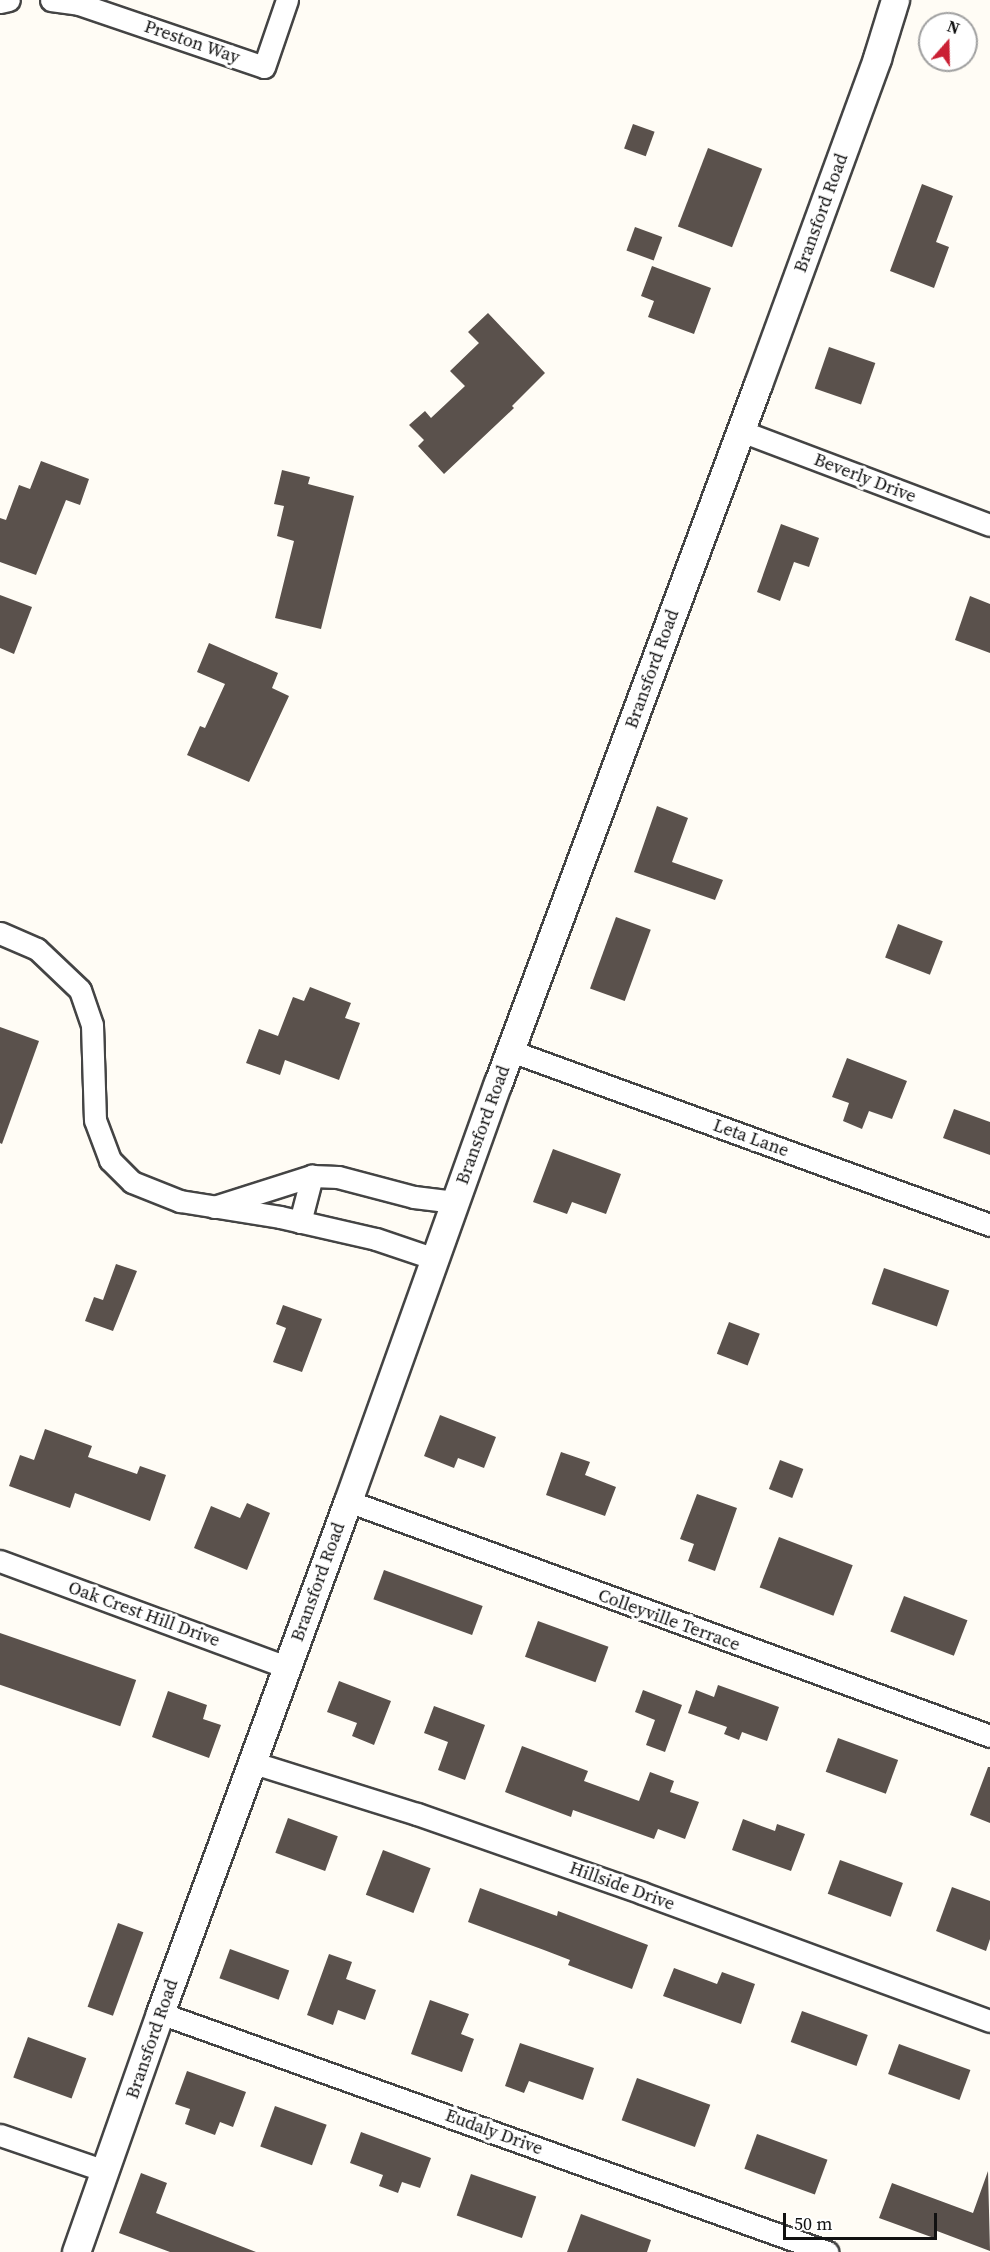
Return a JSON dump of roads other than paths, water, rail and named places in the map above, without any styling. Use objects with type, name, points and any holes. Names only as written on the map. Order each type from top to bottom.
[{"type":"street","points":[[0,2],[9,0]]},
{"type":"street","name":"Preston Way","points":[[51,0],[79,4],[264,67],[287,0]]},
{"type":"street","name":"Bransford Road","points":[[76,2252],[251,1762],[348,1502],[455,1202],[741,431],[877,58],[895,0]]},
{"type":"street","name":"Beverly Drive","points":[[741,431],[990,525]]},
{"type":"street","points":[[0,933],[37,949],[80,990],[92,1025],[96,1120],[110,1160],[132,1182],[180,1201],[300,1222],[376,1239],[435,1259]]},
{"type":"street","name":"Leta Lane","points":[[511,1051],[990,1225]]},
{"type":"street","points":[[211,1208],[312,1176],[338,1177],[414,1197],[455,1202]]},
{"type":"street","points":[[300,1222],[312,1176]]},
{"type":"street","name":"Colleyville Terrace","points":[[348,1502],[990,1736]]},
{"type":"street","name":"Oak Crest Hill Drive","points":[[0,1561],[287,1667]]},
{"type":"street","name":"Hillside Drive","points":[[251,1762],[417,1814],[608,1881],[990,2021]]},
{"type":"street","name":"Eudaly Drive","points":[[160,2013],[796,2246],[827,2252]]},
{"type":"street","points":[[0,2135],[105,2171]]}]
